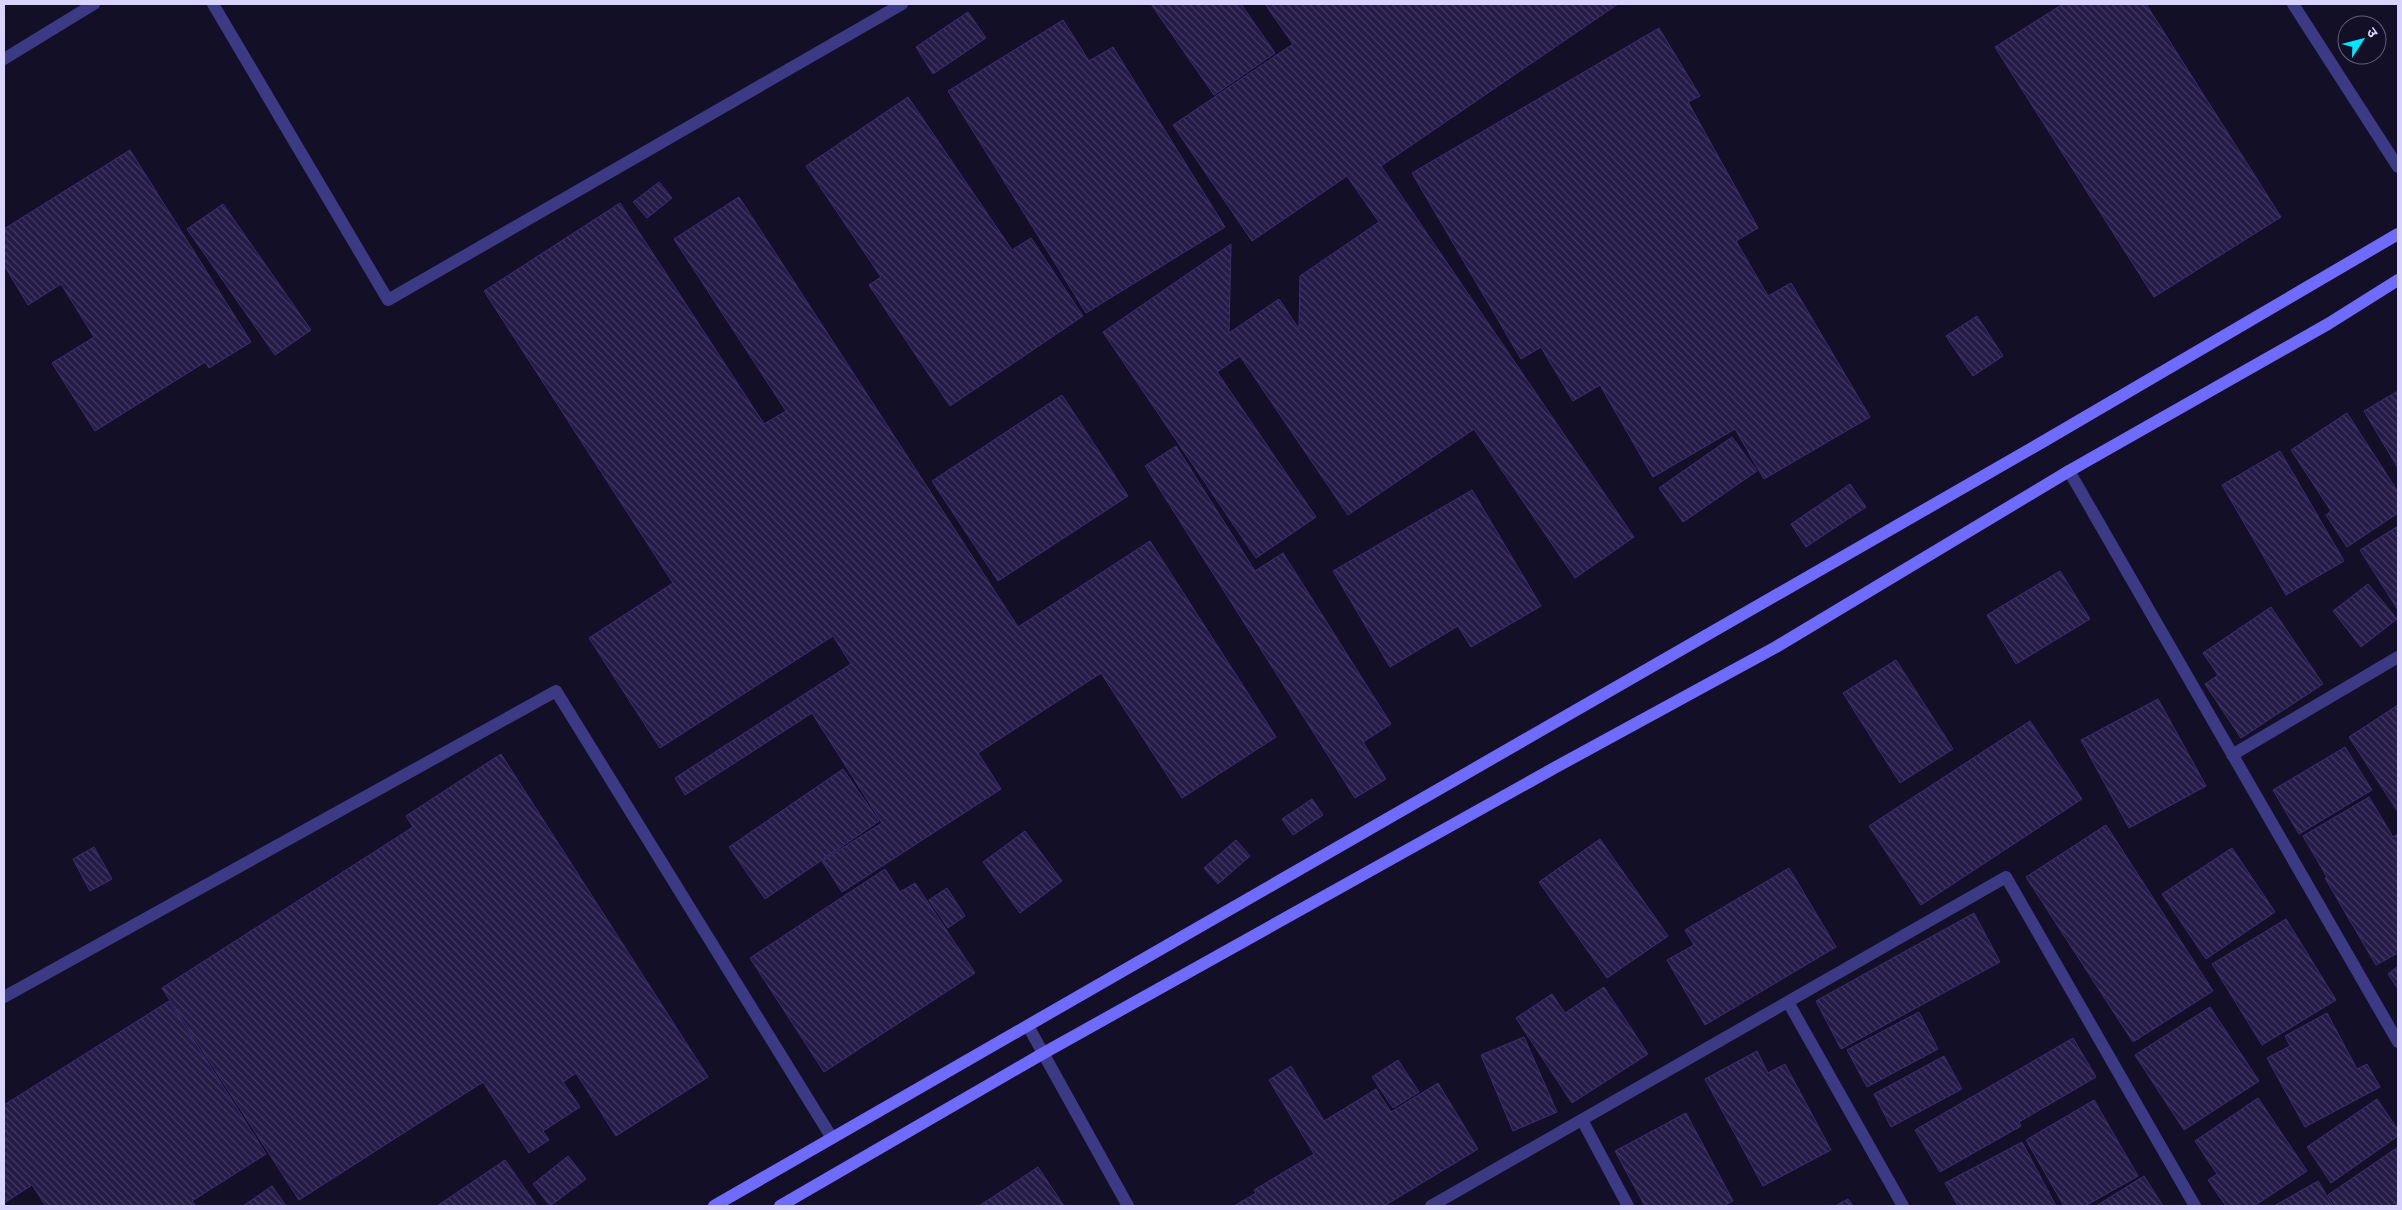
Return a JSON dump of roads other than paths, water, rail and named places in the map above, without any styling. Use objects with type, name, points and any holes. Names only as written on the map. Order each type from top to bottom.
[{"type":"street","points":[[4,59],[94,4]]},
{"type":"street","points":[[213,4],[388,300],[902,4]]},
{"type":"street","points":[[2293,4],[2398,166]]},
{"type":"street","points":[[714,1206],[1996,468],[2398,234]]},
{"type":"street","points":[[780,1206],[1042,1054],[1556,767],[1776,647],[2069,471],[2328,324],[2398,280]]},
{"type":"street","points":[[2069,471],[2398,1042]]},
{"type":"street","points":[[2232,755],[2398,657]]},
{"type":"street","points":[[4,997],[556,691],[832,1138]]},
{"type":"street","points":[[1431,1206],[2006,877],[2195,1206]]},
{"type":"street","points":[[1788,1002],[1904,1206]]},
{"type":"street","points":[[1028,1026],[1128,1206]]},
{"type":"street","points":[[1582,1120],[1628,1206]]}]
